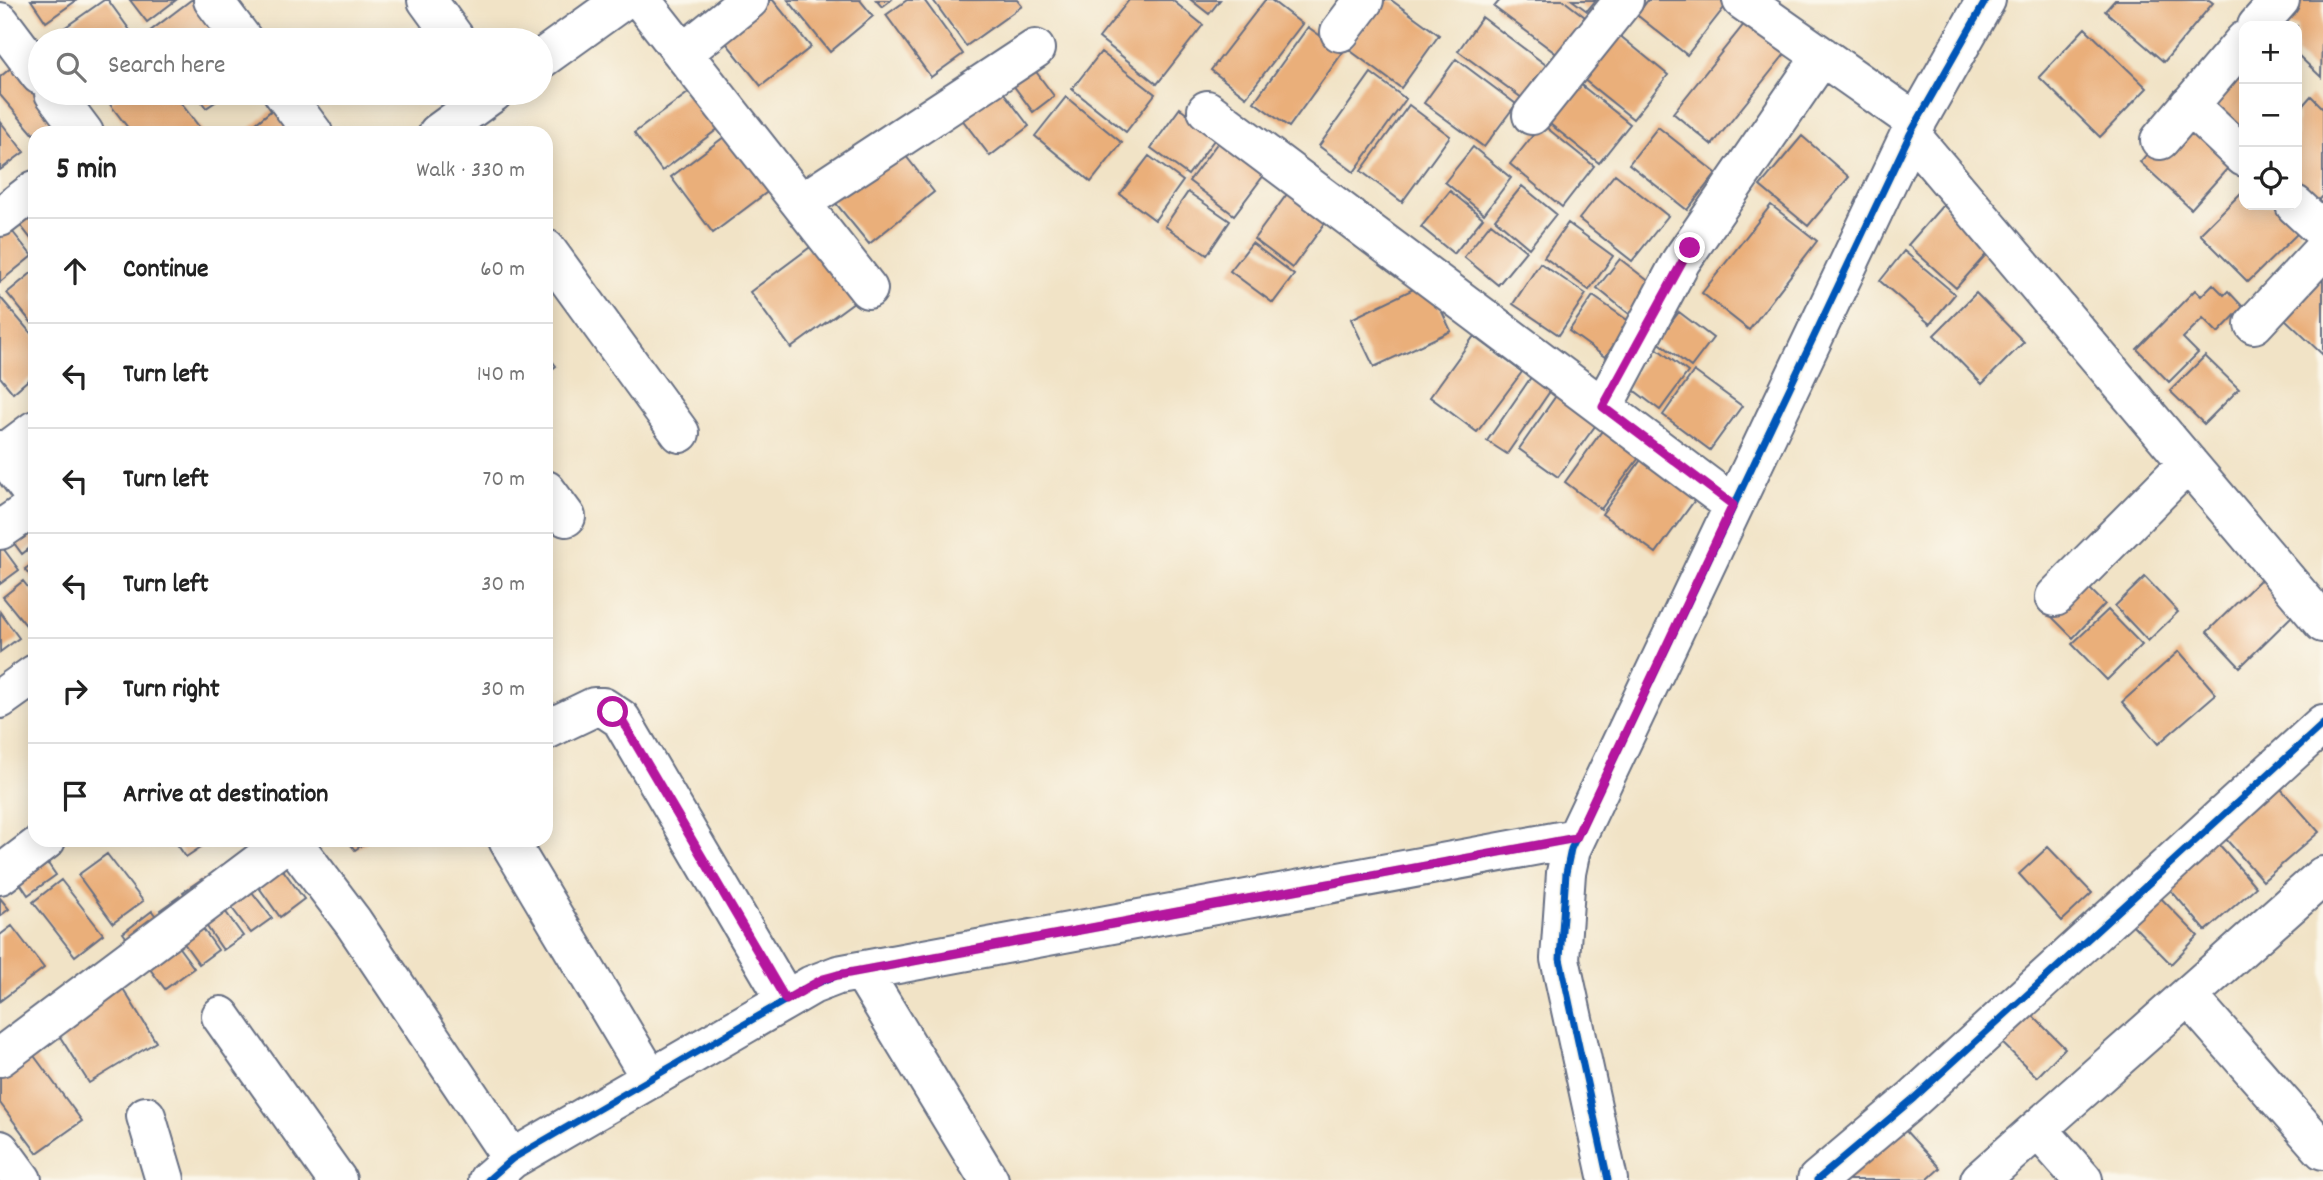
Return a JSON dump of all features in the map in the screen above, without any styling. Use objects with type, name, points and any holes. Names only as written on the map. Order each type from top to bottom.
[{"type":"street","points":[[213,0],[234,28]]},
{"type":"street","points":[[427,0],[447,28]]},
{"type":"street","points":[[683,53],[749,0]]},
{"type":"street","points":[[1340,32],[1364,0]]},
{"type":"street","points":[[1532,115],[1624,0]]},
{"type":"street","points":[[1742,0],[1822,57],[1913,128],[2323,623]]},
{"type":"street","points":[[1608,1180],[1560,959],[1566,873],[1576,838],[1913,128],[1986,0]]},
{"type":"street","points":[[2261,21],[2280,0]]},
{"type":"street","points":[[553,51],[624,1],[683,53],[868,289]]},
{"type":"street","points":[[0,22],[28,59]]},
{"type":"street","points":[[2160,140],[2239,47]]},
{"type":"street","points":[[801,203],[1035,49]]},
{"type":"street","points":[[1603,407],[1681,261],[1822,57]]},
{"type":"street","points":[[63,105],[79,126]]},
{"type":"street","points":[[292,105],[308,126]]},
{"type":"street","points":[[454,126],[479,105]]},
{"type":"street","points":[[2189,105],[2239,152]]},
{"type":"street","points":[[1207,110],[1733,505]]},
{"type":"street","points":[[0,217],[28,195]]},
{"type":"street","points":[[2300,210],[2323,231]]},
{"type":"street","points":[[2254,324],[2323,250]]},
{"type":"street","points":[[553,259],[680,433]]},
{"type":"street","points":[[28,435],[1,452],[28,488]]},
{"type":"street","points":[[2055,597],[2188,463]]},
{"type":"street","points":[[0,530],[28,511]]},
{"type":"street","points":[[0,699],[28,679]]},
{"type":"street","points":[[553,722],[594,707],[603,707],[621,719],[786,1000]]},
{"type":"street","points":[[1817,1180],[1914,1098],[2323,724]]},
{"type":"street","points":[[295,847],[353,922],[500,1170],[823,979],[1576,838]]},
{"type":"street","points":[[0,875],[37,847]]},
{"type":"street","points":[[0,1057],[281,847]]},
{"type":"street","points":[[512,847],[651,1079]]},
{"type":"street","points":[[1980,1180],[2323,876]]},
{"type":"street","points":[[862,971],[989,1180]]},
{"type":"street","points":[[2188,996],[2323,1150]]},
{"type":"street","points":[[221,1016],[337,1180]]},
{"type":"street","points":[[146,1116],[165,1180]]},
{"type":"street","points":[[2038,1129],[2083,1180]]},
{"type":"street","points":[[0,1150],[22,1180]]},
{"type":"building","points":[[31,0],[77,0],[46,22]]},
{"type":"building","points":[[104,0],[108,0],[128,28],[64,28]]},
{"type":"building","points":[[130,0],[176,0],[147,22]]},
{"type":"building","points":[[191,0],[204,0],[225,28],[154,28]]},
{"type":"building","points":[[751,0],[773,0],[811,47],[761,86],[715,29]]},
{"type":"building","points":[[788,0],[860,0],[873,16],[830,52]]},
{"type":"building","points":[[876,0],[891,0],[882,7]]},
{"type":"building","points":[[907,0],[924,0],[963,54],[931,77],[886,15]]},
{"type":"building","points":[[933,0],[1017,0],[1022,6],[966,46]]},
{"type":"building","points":[[1129,0],[1172,0],[1203,25],[1157,84],[1099,38]]},
{"type":"building","points":[[1191,0],[1220,0],[1209,14]]},
{"type":"building","points":[[1265,0],[1271,0],[1302,24],[1246,97],[1211,70]]},
{"type":"building","points":[[1383,0],[1391,0],[1439,35],[1401,88],[1348,49]]},
{"type":"building","points":[[1500,0],[1563,0],[1585,17],[1558,55],[1494,7]]},
{"type":"building","points":[[1572,0],[1596,0],[1587,11]]},
{"type":"building","points":[[1648,0],[1722,0],[1727,4],[1687,55],[1637,15]]},
{"type":"building","points":[[2115,0],[2209,0],[2213,3],[2164,62],[2105,11]]},
{"type":"building","points":[[2292,0],[2323,0],[2321,77],[2302,59],[2302,21],[2272,21]]},
{"type":"building","points":[[1482,17],[1546,65],[1522,98],[1458,51]]},
{"type":"building","points":[[1749,18],[1788,50],[1712,145],[1673,113]]},
{"type":"building","points":[[1308,27],[1343,52],[1289,127],[1254,102]]},
{"type":"building","points":[[2085,28],[2147,88],[2100,137],[2039,77]]},
{"type":"building","points":[[1613,30],[1668,75],[1633,119],[1577,74]]},
{"type":"building","points":[[1020,50],[1054,96],[1033,112],[999,66]]},
{"type":"building","points":[[1101,52],[1155,94],[1126,132],[1072,89]]},
{"type":"building","points":[[2239,53],[2239,131],[2201,92]]},
{"type":"building","points":[[24,57],[28,62],[28,105],[65,105],[70,111],[52,126],[28,128],[0,95],[0,77]]},
{"type":"building","points":[[1456,59],[1516,104],[1484,147],[1424,103]]},
{"type":"building","points":[[1371,73],[1406,99],[1354,172],[1319,146]]},
{"type":"building","points":[[991,76],[1029,126],[990,156],[952,106]]},
{"type":"building","points":[[1571,77],[1630,124],[1599,163],[1540,116]]},
{"type":"building","points":[[707,79],[735,116],[662,171],[634,133]]},
{"type":"building","points":[[2311,96],[2323,108],[2323,196],[2313,207],[2302,197],[2302,106]]},
{"type":"building","points":[[1066,97],[1122,143],[1091,182],[1035,136]]},
{"type":"building","points":[[111,105],[182,105],[199,126],[127,126]]},
{"type":"building","points":[[278,105],[296,126],[252,126]]},
{"type":"building","points":[[1409,105],[1450,136],[1402,202],[1361,171]]},
{"type":"building","points":[[1180,108],[1217,136],[1188,175],[1151,148]]},
{"type":"building","points":[[2185,112],[2236,159],[2191,209],[2140,162]]},
{"type":"building","points":[[0,121],[24,152],[0,170]]},
{"type":"building","points":[[1542,124],[1594,166],[1562,207],[1510,164]]},
{"type":"building","points":[[1658,127],[1716,173],[1687,210],[1629,164]]},
{"type":"building","points":[[736,128],[778,184],[713,233],[671,177]]},
{"type":"building","points":[[1802,136],[1849,177],[1808,226],[1760,186]]},
{"type":"building","points":[[1222,137],[1267,171],[1234,215],[1189,181]]},
{"type":"building","points":[[895,142],[934,192],[869,244],[829,195]]},
{"type":"building","points":[[1473,147],[1511,178],[1484,214],[1445,182]]},
{"type":"building","points":[[1149,156],[1183,181],[1155,220],[1120,194]]},
{"type":"building","points":[[1615,174],[1668,216],[1632,261],[1579,219]]},
{"type":"building","points":[[28,176],[28,235],[0,199]]},
{"type":"building","points":[[1522,186],[1556,214],[1529,248],[1495,219]]},
{"type":"building","points":[[1290,190],[1328,219],[1292,268],[1254,239]]},
{"type":"building","points":[[1450,191],[1483,218],[1454,254],[1421,227]]},
{"type":"building","points":[[1188,192],[1230,221],[1207,255],[1165,226]]},
{"type":"building","points":[[2239,195],[2239,210],[2280,210],[2300,231],[2248,282],[2200,234]]},
{"type":"building","points":[[1771,205],[1817,241],[1749,330],[1702,293]]},
{"type":"building","points":[[1943,205],[1991,249],[1956,288],[1908,245]]},
{"type":"building","points":[[0,216],[28,251],[28,259],[0,282]]},
{"type":"building","points":[[1491,223],[1526,251],[1498,285],[1464,257]]},
{"type":"building","points":[[1568,223],[1613,256],[1589,290],[1544,257]]},
{"type":"building","points":[[821,239],[862,296],[791,348],[750,292]]},
{"type":"building","points":[[1252,243],[1294,275],[1273,303],[1230,271]]},
{"type":"building","points":[[1904,251],[1955,294],[1930,324],[1880,281]]},
{"type":"building","points":[[1620,259],[1656,287],[1633,317],[1597,288]]},
{"type":"building","points":[[1540,263],[1586,294],[1559,335],[1513,304]]},
{"type":"building","points":[[28,276],[28,318],[7,293]]},
{"type":"building","points":[[2323,278],[2323,355],[2285,319]]},
{"type":"building","points":[[1428,282],[1451,331],[1374,367],[1351,319]]},
{"type":"building","points":[[2213,284],[2224,295],[2228,291],[2243,307],[2218,333],[2203,318],[2183,338],[2198,353],[2169,382],[2137,349],[2195,290],[2201,296]]},
{"type":"building","points":[[1976,293],[2024,342],[1982,384],[1934,335]]},
{"type":"building","points":[[1593,296],[1630,322],[1605,357],[1569,331]]},
{"type":"building","points":[[0,297],[28,330],[28,380],[13,393],[0,377]]},
{"type":"building","points":[[1679,312],[1713,338],[1691,367],[1657,341]]},
{"type":"building","points":[[1474,336],[1522,372],[1477,432],[1430,397]]},
{"type":"building","points":[[1655,347],[1688,372],[1660,410],[1627,385]]},
{"type":"building","points":[[2205,356],[2239,389],[2204,424],[2170,391]]},
{"type":"building","points":[[1536,370],[1555,384],[1507,454],[1487,441]]},
{"type":"building","points":[[1694,371],[1742,406],[1710,450],[1663,415]]},
{"type":"building","points":[[1558,393],[1598,422],[1558,477],[1519,449]]},
{"type":"building","points":[[1607,424],[1644,451],[1601,509],[1565,482]]},
{"type":"building","points":[[1646,453],[1700,493],[1656,553],[1602,514]]},
{"type":"building","points":[[28,512],[28,549],[22,554],[0,524]]},
{"type":"building","points":[[0,544],[19,570],[0,584]]},
{"type":"building","points":[[2069,568],[2105,604],[2073,638],[2037,602]]},
{"type":"building","points":[[2145,577],[2178,612],[2148,641],[2115,606]]},
{"type":"building","points":[[2261,579],[2294,614],[2240,667],[2207,632]]},
{"type":"building","points":[[23,581],[28,587],[28,628],[3,597]]},
{"type":"building","points":[[2108,610],[2142,645],[2107,680],[2072,644]]},
{"type":"building","points":[[0,612],[19,638],[0,652]]},
{"type":"building","points":[[2179,651],[2216,694],[2158,744],[2122,702]]},
{"type":"building","points":[[2273,780],[2319,832],[2263,881],[2217,829]]},
{"type":"building","points":[[2211,835],[2256,887],[2206,931],[2161,879]]},
{"type":"building","points":[[28,846],[36,847],[56,875],[28,895],[6,862]]},
{"type":"building","points":[[179,847],[201,847],[186,857]]},
{"type":"building","points":[[254,847],[266,847],[304,899],[280,917],[238,858]]},
{"type":"building","points":[[2048,847],[2092,893],[2062,921],[2019,874]]},
{"type":"building","points":[[107,854],[143,901],[113,923],[78,875]]},
{"type":"building","points":[[229,862],[272,918],[251,933],[209,878]]},
{"type":"building","points":[[202,879],[243,936],[223,950],[183,892]]},
{"type":"building","points":[[61,880],[103,934],[75,956],[33,902]]},
{"type":"building","points":[[2151,888],[2198,936],[2171,964],[2123,915]]},
{"type":"building","points":[[180,896],[218,950],[199,964],[160,910]]},
{"type":"building","points":[[0,898],[9,909],[0,916]]},
{"type":"building","points":[[152,911],[194,968],[165,989],[123,933]]},
{"type":"building","points":[[12,926],[44,968],[0,1001],[0,935]]},
{"type":"building","points":[[114,974],[156,1042],[89,1083],[47,1016]]},
{"type":"building","points":[[2023,1006],[2065,1048],[2037,1077],[1994,1035]]},
{"type":"building","points":[[18,1034],[82,1121],[37,1153],[0,1103],[0,1047]]},
{"type":"building","points":[[1892,1116],[1940,1168],[1927,1180],[1844,1180]]},
{"type":"cycle path","points":[[1608,1180],[1560,959],[1566,873],[1571,849],[1910,134],[1986,0]]},
{"type":"cycle path","points":[[1817,1180],[1914,1098],[2323,724]]},
{"type":"cycle path","points":[[488,1180],[512,1159],[812,985],[838,975],[1576,838]]},
{"type":"route","points":[[613,712],[621,719],[786,1000],[823,979],[838,975],[1576,838],[1733,505],[1603,407],[1690,248]]}]
